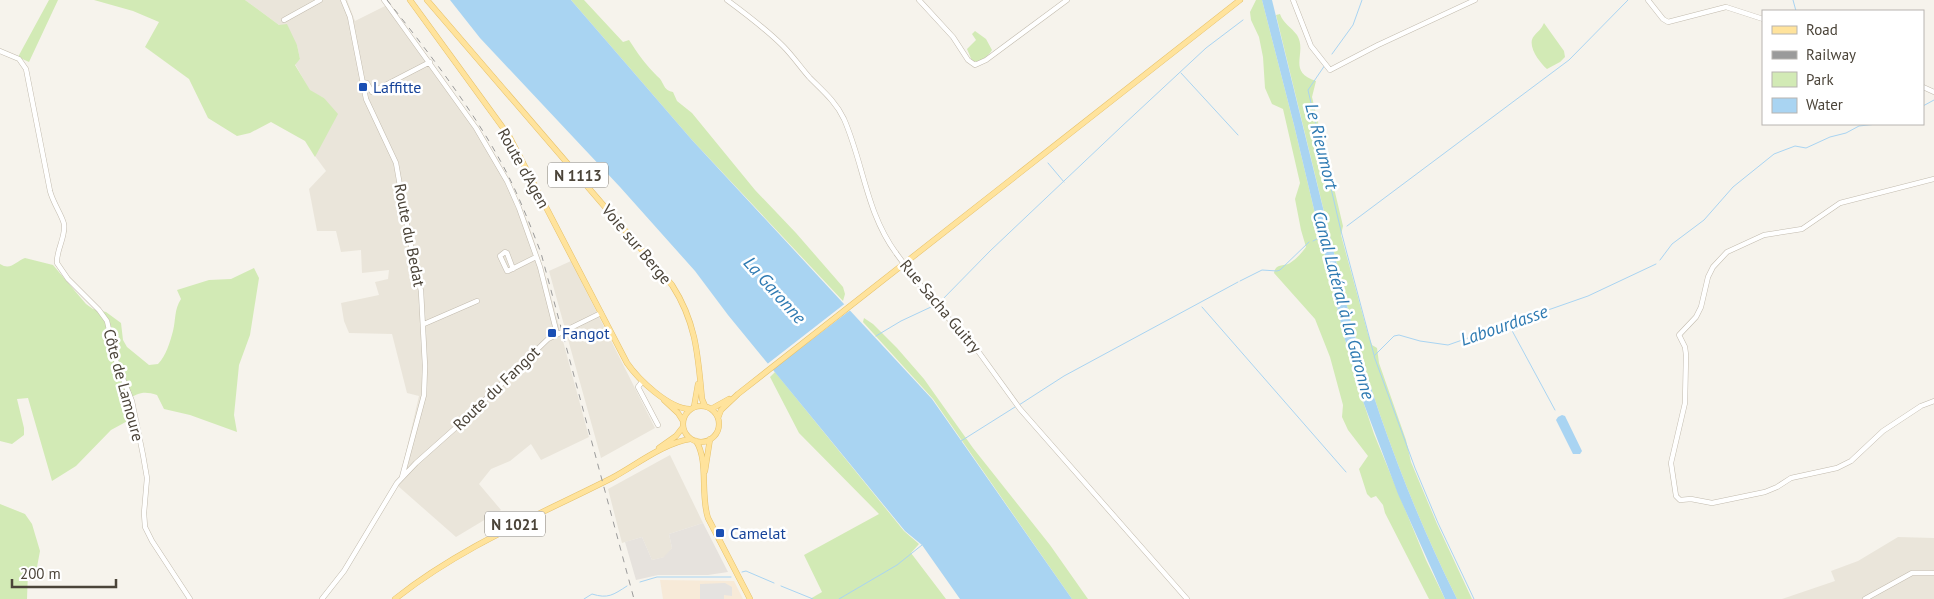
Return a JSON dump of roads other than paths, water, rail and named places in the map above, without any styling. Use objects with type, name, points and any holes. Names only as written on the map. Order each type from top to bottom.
[{"type":"main road","name":"Route d'Agen","points":[[410,0],[509,136],[627,363],[642,382],[678,413],[683,420]]},
{"type":"main road","name":"Voie sur Berge","points":[[427,0],[672,285],[690,321],[697,344],[699,366]]},
{"type":"main road","points":[[704,494],[710,439],[718,429],[718,418],[721,410],[740,392],[1239,1]]},
{"type":"main road","name":"N 1113","points":[[699,366],[702,399],[705,406]]},
{"type":"main road","name":"N 1113","points":[[692,408],[699,366]]},
{"type":"main road","points":[[711,409],[740,392]]},
{"type":"main road","name":"Route d'Agen","points":[[656,393],[682,408],[692,408]]},
{"type":"main road","points":[[718,418],[711,409],[705,406],[692,408],[685,414],[683,427],[701,452],[704,494],[710,522],[750,599]]},
{"type":"main road","name":"N 1021","points":[[641,461],[673,439],[683,427]]},
{"type":"main road","points":[[693,440],[710,439]]},
{"type":"main road","name":"N 1021","points":[[395,599],[454,558],[502,530],[599,484],[672,445],[693,440]]},
{"type":"street","points":[[307,0],[310,6]]},
{"type":"street","points":[[284,20],[320,0]]},
{"type":"street","name":"Route du Bedat","points":[[343,0],[350,16],[362,82],[369,106],[396,163],[409,237],[420,280],[424,324],[425,366],[423,401],[402,477]]},
{"type":"street","points":[[384,0],[476,128],[506,181],[519,208],[536,257],[557,334]]},
{"type":"street","name":"Rue Sacha Guitry","points":[[727,0],[751,18],[782,46],[837,105],[845,120],[856,151],[873,212],[883,234],[896,253],[940,310],[970,340],[1020,409],[1187,599]]},
{"type":"street","points":[[919,0],[953,37],[968,60],[975,65],[986,60],[1068,0]]},
{"type":"street","points":[[1293,0],[1311,46],[1329,68],[1475,0]]},
{"type":"street","points":[[1648,0],[1663,19],[1668,22],[1726,7],[1762,19]]},
{"type":"street","name":"Côte de Lamoure","points":[[0,51],[19,59],[26,69],[50,191],[53,203],[62,217],[64,225],[57,263],[68,279],[100,310],[107,321],[116,364],[132,401],[147,478],[144,513],[145,527],[152,542],[190,599]]},
{"type":"street","points":[[362,82],[372,92],[430,62]]},
{"type":"street","points":[[1934,179],[1840,203],[1802,230],[1764,235],[1727,252],[1713,267],[1708,277],[1701,307],[1696,317],[1679,335],[1685,347],[1686,355],[1685,402],[1671,463],[1674,491],[1680,500],[1691,499],[1706,503],[1765,492],[1791,478],[1837,468],[1851,461],[1883,431],[1921,406],[1934,401]]},
{"type":"street","points":[[513,268],[536,257]]},
{"type":"street","points":[[424,324],[477,301]]},
{"type":"street","name":"Route du Fangot","points":[[402,477],[530,355],[557,334],[601,313]]},
{"type":"street","points":[[642,382],[638,387],[658,425]]},
{"type":"street","points":[[322,599],[344,571],[376,516],[402,477]]},
{"type":"street","points":[[1865,599],[1912,573],[1934,573]]},
{"type":"water","name":"La Garonne","points":[[450,0],[571,0],[692,140],[932,399],[1072,599],[960,599],[922,545],[905,531],[728,315],[695,271],[620,187],[480,38]]},
{"type":"water","name":"Canal Latéral à la Garonne","points":[[1262,0],[1272,0],[1350,318],[1372,390],[1410,496],[1457,599],[1445,599],[1398,494],[1364,404],[1344,336]]},
{"type":"water","points":[[1562,415],[1565,416],[1582,451],[1580,454],[1573,454],[1556,420]]},
{"type":"waterway","name":"Le Rieumort","points":[[1332,54],[1353,25],[1362,0]]},
{"type":"waterway","points":[[1347,226],[1569,60],[1628,0]]},
{"type":"waterway","points":[[1793,0],[1796,10]]},
{"type":"waterway","points":[[940,302],[990,251],[1121,127],[1206,48],[1243,20]]},
{"type":"waterway","name":"Le Rieumort","points":[[1325,65],[1308,90],[1341,231],[1374,355]]},
{"type":"waterway","points":[[1181,73],[1238,135]]},
{"type":"waterway","name":"Labourdasse","points":[[1924,105],[1934,100]]},
{"type":"waterway","name":"Labourdasse","points":[[1660,260],[1672,244],[1704,220],[1733,187],[1774,154],[1795,146],[1806,148],[1859,126],[1868,125]]},
{"type":"waterway","points":[[1048,163],[1064,182]]},
{"type":"waterway","name":"Canal Latéral à la Garonne","points":[[1313,241],[1321,237]]},
{"type":"waterway","name":"Canal Latéral à la Garonne","points":[[1240,281],[1262,270],[1280,270],[1309,242]]},
{"type":"waterway","name":"Labourdasse","points":[[1474,599],[1438,523],[1415,468],[1374,356],[1394,336],[1399,335],[1420,341],[1448,345],[1588,296],[1656,264]]},
{"type":"waterway","points":[[1019,405],[1064,376],[1238,282]]},
{"type":"waterway","points":[[876,336],[901,321],[931,307]]},
{"type":"waterway","points":[[1202,307],[1346,472]]},
{"type":"waterway","points":[[1509,325],[1555,410]]},
{"type":"waterway","points":[[961,441],[1015,407]]},
{"type":"waterway","points":[[839,599],[897,565],[922,545]]},
{"type":"waterway","points":[[742,572],[746,571],[774,583]]},
{"type":"waterway","points":[[640,582],[657,577],[731,577]]},
{"type":"waterway","points":[[584,599],[592,594],[610,595],[627,586]]},
{"type":"waterway","points":[[781,586],[813,599]]},
{"type":"railway","points":[[387,0],[462,99],[489,141],[518,195],[541,253],[634,599]]},
{"type":"place","name":"Laffitte","points":[[363,87]]},
{"type":"place","name":"Fangot","points":[[552,333]]},
{"type":"place","name":"Camelat","points":[[720,533]]}]
